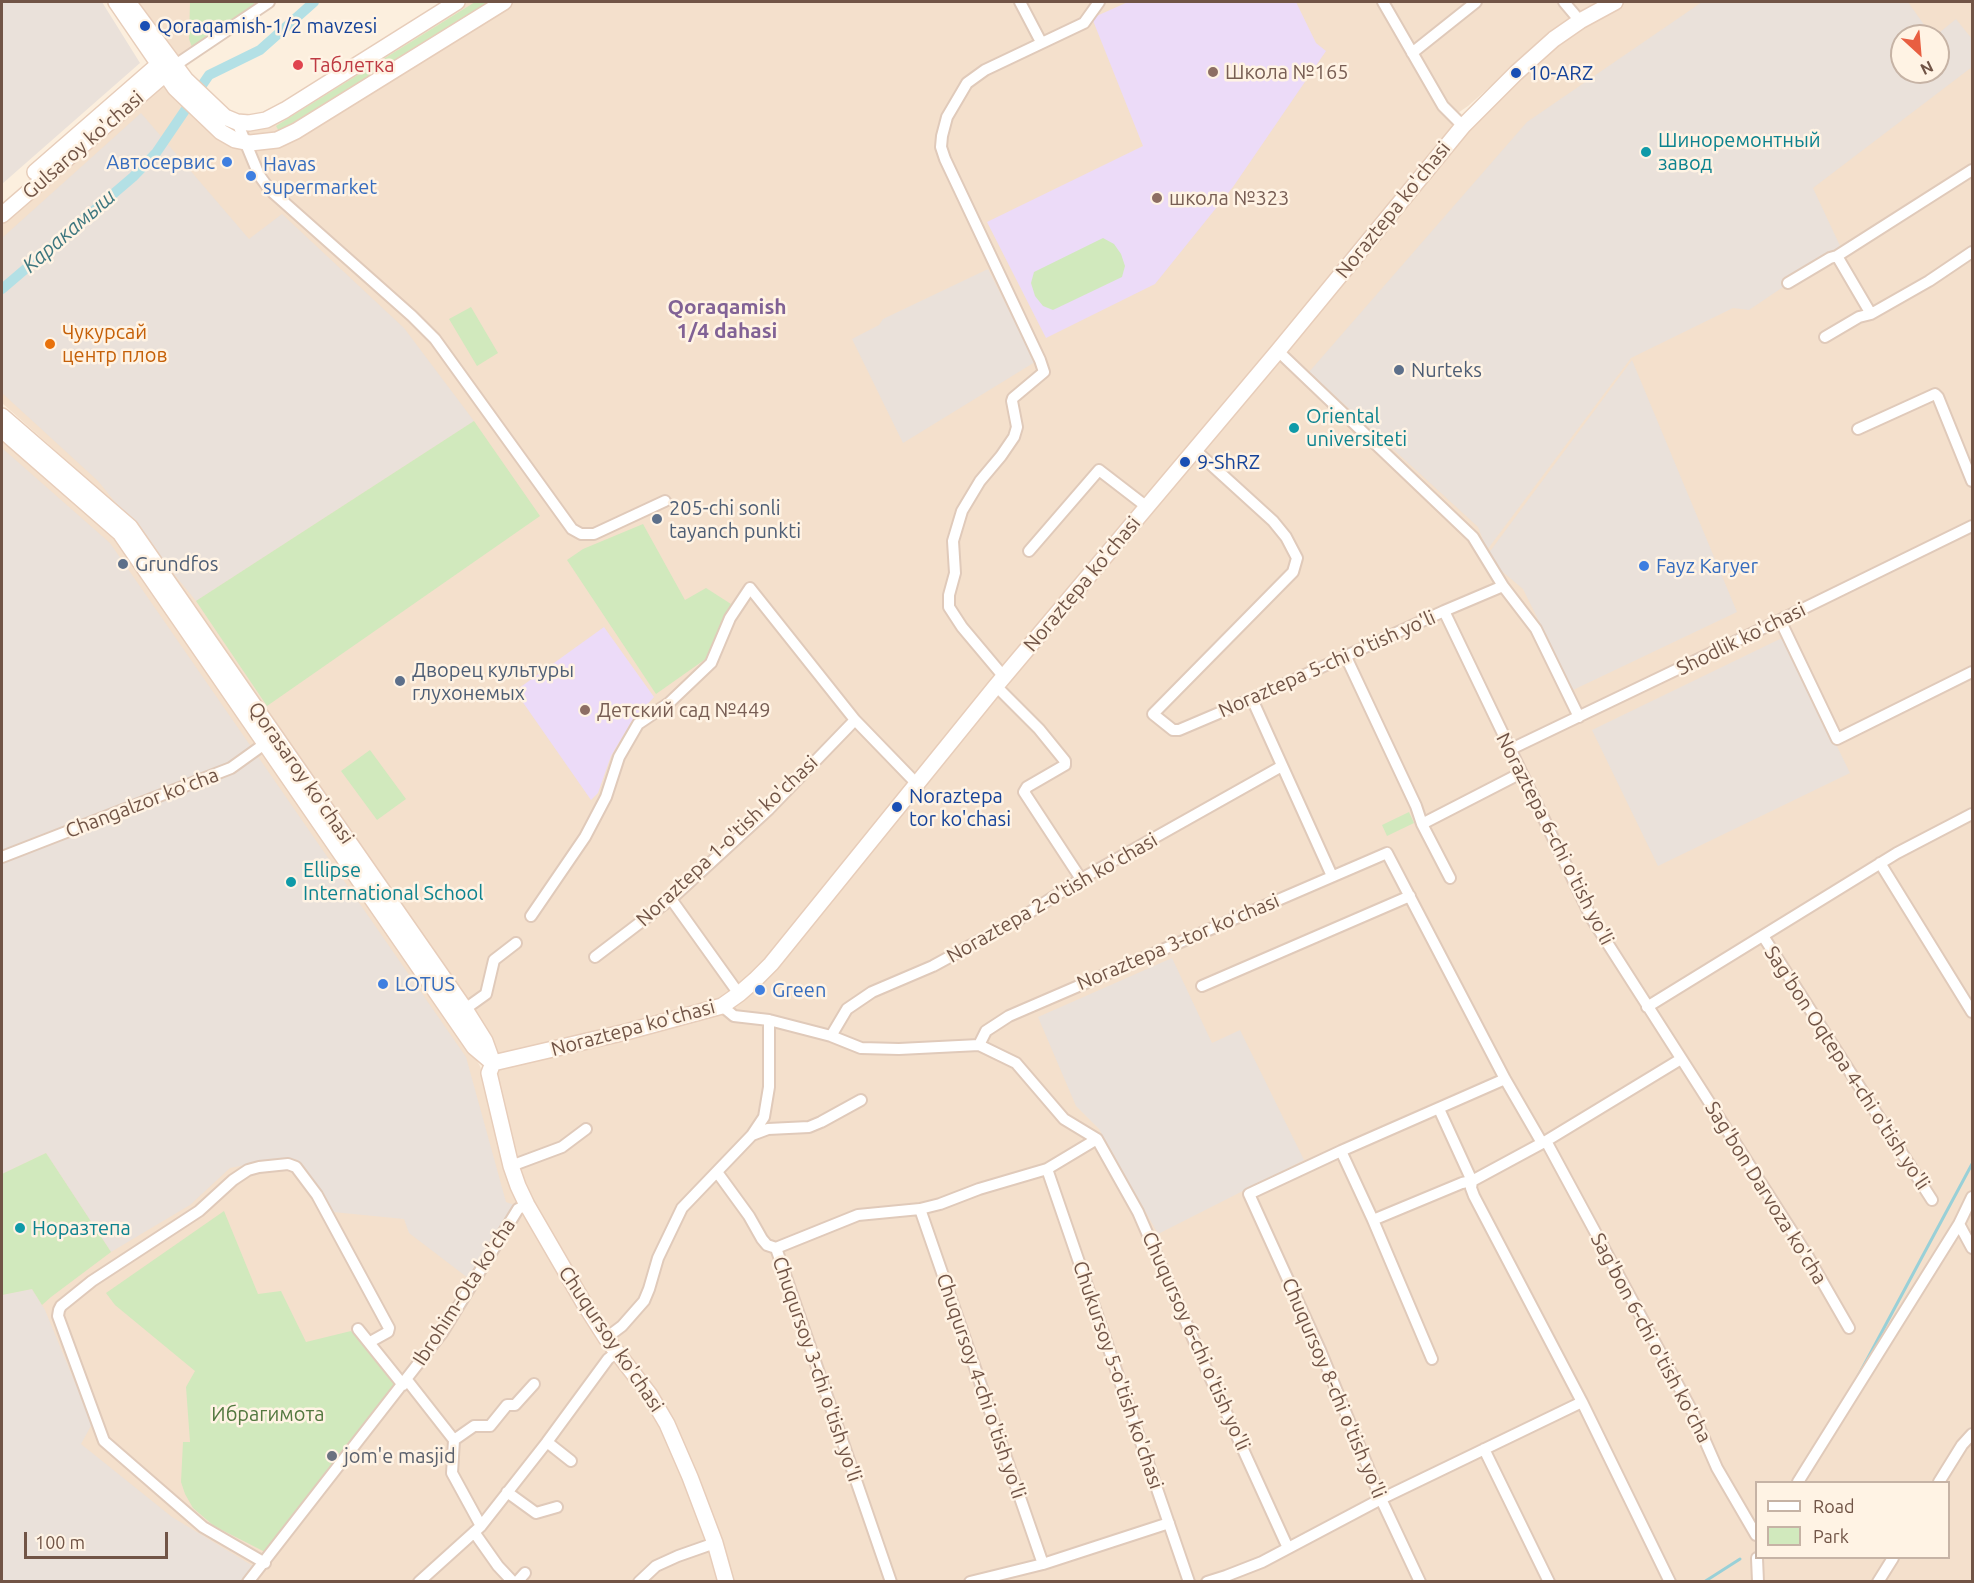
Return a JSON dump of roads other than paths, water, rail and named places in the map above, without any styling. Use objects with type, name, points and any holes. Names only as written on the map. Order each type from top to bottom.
[{"type":"main road","points":[[116,2],[166,68],[209,112],[226,135],[245,142],[261,143],[277,140],[296,131],[504,2]]},
{"type":"main road","points":[[128,2],[166,68]]},
{"type":"main road","points":[[209,112],[237,122],[255,123],[275,115],[457,2]]},
{"type":"main road","name":"Noraztepa ko'chasi","points":[[493,1063],[626,1032],[722,1006],[739,994],[771,964],[916,783],[1463,126],[1539,52],[1580,21],[1615,2]]},
{"type":"main road","name":"Gulsaroy ko'chasi","points":[[2,202],[166,68]]},
{"type":"main road","name":"Gulsaroy ko'chasi","points":[[2,215],[166,68]]},
{"type":"main road","name":"Qorasaroy ko'chasi","points":[[2,416],[130,527],[474,1047],[493,1063]]},
{"type":"main road","name":"Qorasaroy ko'chasi","points":[[2,430],[120,533],[465,1010],[485,1041],[493,1063]]},
{"type":"main road","name":"Chuqursoy ko'chasi","points":[[493,1063],[489,1073],[511,1166],[527,1205],[606,1338],[650,1395],[667,1424],[715,1543],[726,1581]]},
{"type":"street","points":[[166,68],[269,2]]},
{"type":"street","points":[[1020,2],[1041,42]]},
{"type":"street","points":[[1081,879],[1024,792],[1065,765],[1065,761],[1000,682],[949,605],[949,595],[955,573],[953,541],[962,511],[980,481],[1014,436],[1017,427],[1012,401],[1044,372],[941,147],[947,117],[967,83],[985,70],[1084,23],[1099,2]]},
{"type":"street","points":[[1383,2],[1443,106],[1463,126]]},
{"type":"street","points":[[1412,53],[1476,2]]},
{"type":"street","points":[[1564,2],[1580,21]]},
{"type":"street","points":[[237,122],[259,176],[270,189],[435,339],[572,529],[580,534],[594,534],[665,501]]},
{"type":"street","points":[[1788,283],[1837,256],[1972,170]]},
{"type":"street","points":[[1825,336],[1859,317],[1871,314],[1929,281],[1972,252]]},
{"type":"street","points":[[1837,256],[1871,314]]},
{"type":"street","points":[[1278,351],[1473,537],[1503,586],[1536,629],[1579,717]]},
{"type":"street","points":[[1858,429],[1935,394],[1972,481]]},
{"type":"street","name":"Noraztepa 5-chi o'tish yo'li","points":[[1195,450],[1273,521],[1286,537],[1297,558],[1293,572],[1153,714],[1173,730],[1176,731],[1252,699],[1503,586]]},
{"type":"street","points":[[1029,551],[1099,470],[1147,507]]},
{"type":"street","name":"Shodlik ko'chasi","points":[[1509,750],[1972,526]]},
{"type":"street","points":[[531,916],[585,837],[606,797],[619,757],[638,724],[669,703],[711,663],[730,618],[750,588],[855,720],[916,783]]},
{"type":"street","name":"Noraztepa 6-chi o'tish yo'li","points":[[1444,611],[1592,919],[1681,1059]]},
{"type":"street","points":[[1780,620],[1837,739],[1972,672]]},
{"type":"street","points":[[1346,657],[1416,806],[1422,824],[1450,878]]},
{"type":"street","points":[[1252,699],[1332,876]]},
{"type":"street","name":"Noraztepa 1-o'tish ko'chasi","points":[[595,957],[671,898],[769,809],[855,720]]},
{"type":"street","name":"Changalzor ko'cha","points":[[2,857],[231,768],[270,740]]},
{"type":"street","name":"Noraztepa 2-o'tish ko'chasi","points":[[831,1036],[847,1009],[872,992],[956,954],[1021,918],[1081,879],[1282,766]]},
{"type":"street","points":[[1422,824],[1521,772]]},
{"type":"street","points":[[1647,1007],[1880,863],[1972,814]]},
{"type":"street","name":"Noraztepa 3-tor ko‘chasi","points":[[978,1045],[986,1031],[1009,1016],[1387,853]]},
{"type":"street","name":"Sag'bon 6-chi o'tish ko'cha","points":[[1387,853],[1505,1079],[1544,1142],[1692,1411],[1717,1468],[1755,1533]]},
{"type":"street","points":[[1880,863],[1972,1012]]},
{"type":"street","points":[[1202,986],[1410,896]]},
{"type":"street","points":[[671,898],[739,994]]},
{"type":"street","name":"Sag'bon Oqtepa 4-chi o'tish yo'li","points":[[1763,936],[1932,1200]]},
{"type":"street","points":[[465,1010],[486,994],[494,960],[516,943]]},
{"type":"street","points":[[722,1006],[734,1016],[769,1020],[831,1036],[861,1048],[899,1049],[978,1045],[1016,1062],[1064,1119],[1096,1139],[1047,1169],[920,1209],[858,1215],[776,1248]]},
{"type":"street","points":[[606,1338],[622,1326],[644,1301],[658,1258],[682,1208],[752,1135],[764,1117],[768,1087],[769,1020]]},
{"type":"street","points":[[1373,1220],[1462,1183],[1472,1181],[1544,1142],[1681,1059]]},
{"type":"street","name":"Sag'bon Darvoza ko'cha","points":[[1681,1059],[1807,1255],[1849,1328]]},
{"type":"street","points":[[1432,1359],[1341,1151],[1505,1079]]},
{"type":"street","points":[[752,1135],[768,1129],[809,1127],[861,1100]]},
{"type":"street","points":[[1439,1109],[1472,1181],[1471,1188],[1474,1196],[1582,1402],[1670,1581]]},
{"type":"street","points":[[511,1166],[562,1147],[586,1129]]},
{"type":"street","name":"Chuqursoy 6-chi o'tish yo'li","points":[[1096,1139],[1138,1212],[1288,1548]]},
{"type":"street","name":"Chuqursoy 8-chi o'tish yo'li","points":[[1341,1151],[1249,1194],[1320,1350],[1381,1498],[1420,1581]]},
{"type":"street","points":[[265,1563],[203,1527],[104,1441],[58,1316],[59,1310],[92,1281],[200,1211],[233,1180],[248,1170],[288,1164],[296,1167],[316,1195],[389,1328],[388,1332],[370,1342]]},
{"type":"street","name":"Chukursoy 5-o'tish ko'chasi","points":[[1047,1169],[1190,1581]]},
{"type":"street","name":"Chuqursoy 3-chi o'tish yo'li","points":[[717,1172],[762,1239],[767,1245],[776,1248],[891,1581]]},
{"type":"street","points":[[1799,1481],[1959,1224],[1972,1197]]},
{"type":"street","name":"Ibrohim-Ota ko'cha","points":[[248,1581],[265,1563],[442,1333],[518,1209],[527,1205]]},
{"type":"street","name":"Chuqursoy 4-chi o'tish yo'li","points":[[920,1209],[1042,1564]]},
{"type":"street","points":[[1959,1224],[1972,1248]]},
{"type":"street","points":[[358,1329],[454,1440],[452,1473],[498,1566],[518,1579]]},
{"type":"street","points":[[419,1581],[478,1529],[547,1442],[608,1359],[617,1352]]},
{"type":"street","points":[[454,1440],[474,1426],[490,1426],[507,1406],[515,1405],[534,1384]]},
{"type":"street","points":[[1207,1581],[1262,1562],[1381,1498],[1582,1402]]},
{"type":"street","points":[[1940,1481],[1962,1445],[1972,1434]]},
{"type":"street","points":[[547,1442],[571,1461]]},
{"type":"street","points":[[1484,1449],[1549,1581]]},
{"type":"street","points":[[507,1492],[536,1513],[557,1507]]},
{"type":"street","points":[[970,1581],[1042,1564],[1169,1524]]},
{"type":"street","points":[[639,1581],[656,1566],[715,1543]]},
{"type":"street","points":[[1757,1559],[1758,1581]]},
{"type":"street","points":[[1878,1581],[1892,1559]]},
{"type":"waterway","name":"Каракамыш","points":[[2,289],[133,177],[156,153],[209,75],[260,50],[314,2]]},
{"type":"waterway","points":[[1856,1380],[1972,1164]]},
{"type":"waterway","points":[[1704,1582],[1740,1559]]},
{"type":"place","name":"Qoraqamish-1/2 mavzesi","points":[[145,26]]},
{"type":"place","name":"Таблетка","points":[[298,65]]},
{"type":"place","name":"Школа №165","points":[[1213,72]]},
{"type":"place","name":"10-ARZ","points":[[1516,73]]},
{"type":"place","name":"Шиноремонтный завод","points":[[1646,152]]},
{"type":"place","name":"Автосервис","points":[[227,162]]},
{"type":"place","name":"Havas supermarket","points":[[251,176]]},
{"type":"place","name":"школа №323","points":[[1157,198]]},
{"type":"place","name":"Чукурсай центр плов","points":[[50,344]]},
{"type":"place","name":"Nurteks","points":[[1399,370]]},
{"type":"place","name":"Oriental universiteti","points":[[1294,428]]},
{"type":"place","name":"9-ShRZ","points":[[1185,462]]},
{"type":"place","name":"205-chi sonli tayanch punkti","points":[[657,519]]},
{"type":"place","name":"Grundfos","points":[[123,564]]},
{"type":"place","name":"Fayz Karyer","points":[[1644,566]]},
{"type":"place","name":"Дворец культуры глухонемых","points":[[400,681]]},
{"type":"place","name":"Детский сад №449","points":[[585,710]]},
{"type":"place","name":"Noraztepa tor ko'chasi","points":[[897,807]]},
{"type":"place","name":"Ellipse International School","points":[[291,882]]},
{"type":"place","name":"LOTUS","points":[[383,984]]},
{"type":"place","name":"Green","points":[[760,990]]},
{"type":"place","name":"Норазтепа","points":[[20,1228]]},
{"type":"place","name":"jom'e masjid","points":[[332,1456]]},
{"type":"district","name":"Qoraqamish 1/4 dahasi","points":[[727,319]]},
{"type":"park label","name":"Ибрагимота","points":[[268,1414]]}]
